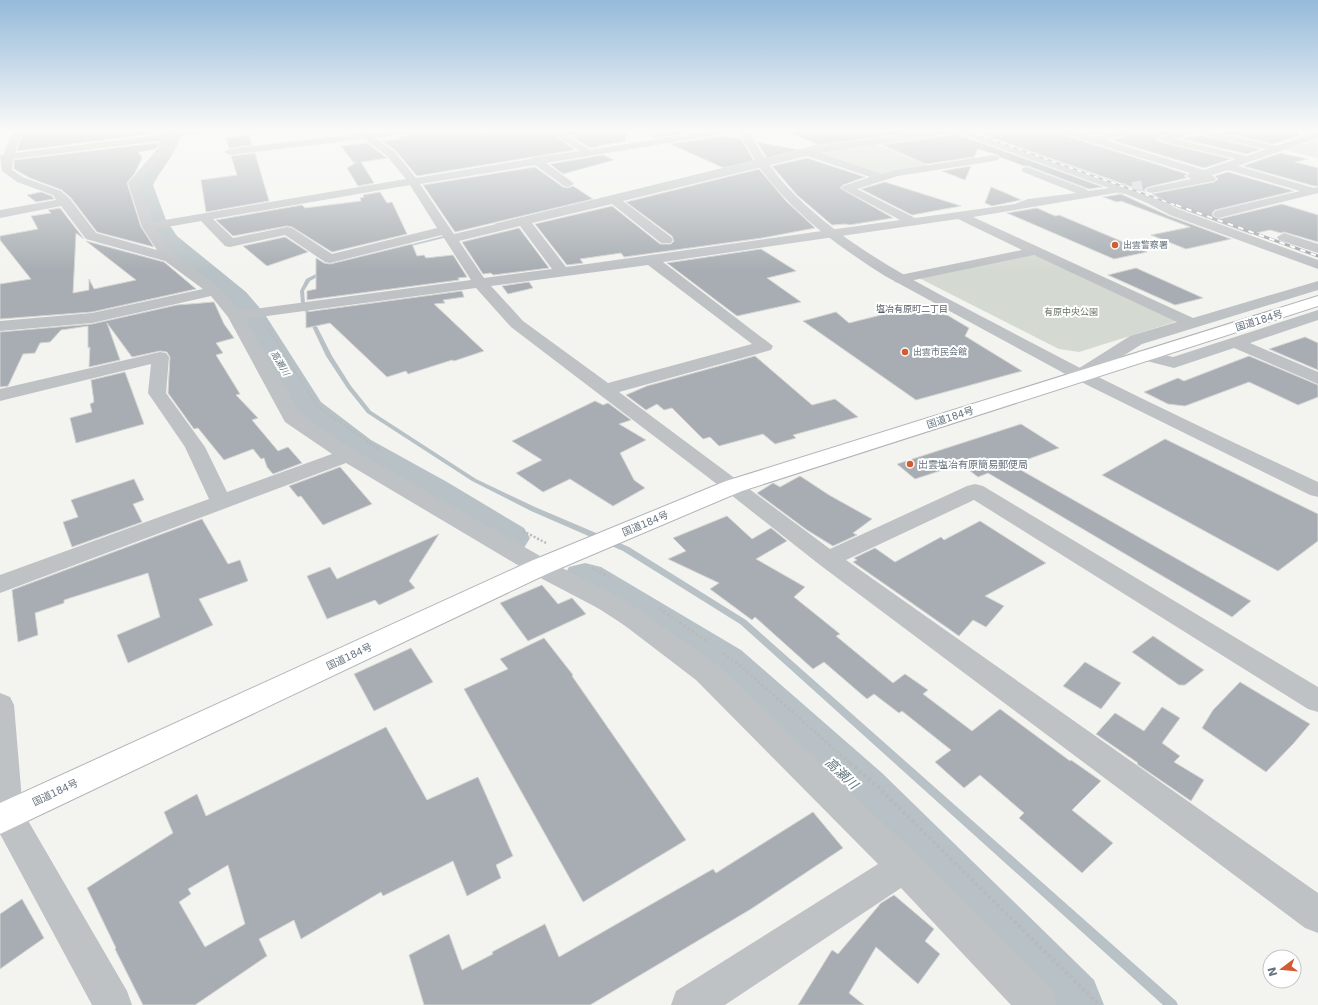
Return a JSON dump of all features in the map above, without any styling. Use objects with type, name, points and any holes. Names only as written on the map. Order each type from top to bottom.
[{"type":"highway","name":"国道184号","points":[[3,817],[540,566],[734,486],[1291,310],[1317,313]]},
{"type":"street","points":[[18,178],[57,193],[66,202],[91,236],[170,258]]},
{"type":"street","points":[[138,178],[134,183],[148,227],[170,258],[214,291],[235,316],[292,418],[348,455],[540,566],[620,610],[706,672],[904,867],[1038,1005]]},
{"type":"street","points":[[410,178],[480,283],[517,324],[734,486],[828,559],[1318,915]]},
{"type":"street","points":[[148,227],[431,178]]},
{"type":"street","points":[[559,178],[568,184]]},
{"type":"street","points":[[204,217],[230,243],[287,231],[330,259],[448,235],[524,222],[705,178]]},
{"type":"street","points":[[772,178],[782,190],[813,219],[832,234],[900,279],[1079,376],[1318,490]]},
{"type":"street","points":[[877,178],[847,188],[913,222]]},
{"type":"street","points":[[1047,178],[1082,191]]},
{"type":"street","points":[[1089,178],[1151,200],[1174,212],[1318,265]]},
{"type":"street","points":[[1121,178],[1174,198]]},
{"type":"street","points":[[1148,187],[1210,179],[1209,178]]},
{"type":"street","points":[[1269,178],[1316,191]]},
{"type":"street","points":[[1028,204],[1028,199],[1082,191],[1116,188]]},
{"type":"street","points":[[235,316],[832,234],[1017,207],[1116,188]]},
{"type":"street","points":[[1240,221],[1215,212],[1316,191]]},
{"type":"street","points":[[615,200],[666,240]]},
{"type":"street","points":[[0,214],[66,202]]},
{"type":"street","points":[[959,215],[1191,323]]},
{"type":"street","points":[[524,222],[562,272]]},
{"type":"street","points":[[1276,234],[1318,248]]},
{"type":"street","points":[[900,279],[1035,251]]},
{"type":"street","points":[[605,390],[765,346],[651,260]]},
{"type":"street","points":[[1079,376],[1136,340],[1318,284]]},
{"type":"street","points":[[0,326],[92,318],[214,291]]},
{"type":"street","points":[[1145,355],[1174,363],[1317,313]]},
{"type":"street","points":[[1235,342],[1318,379]]},
{"type":"street","points":[[0,395],[160,357],[157,393],[195,447],[221,501]]},
{"type":"street","points":[[0,584],[348,455]]},
{"type":"street","points":[[828,559],[975,491],[1318,701]]},
{"type":"street","points":[[0,705],[3,817],[113,1005]]},
{"type":"street","points":[[690,1005],[904,867]]},
{"type":"green space","name":"有原中央公園","points":[[1032,255],[1040,256],[1177,320],[1175,322],[1079,352],[1059,349],[919,278]]},
{"type":"building","points":[[30,178],[131,178],[127,183],[141,227],[154,247],[97,232],[71,198],[62,190]]},
{"type":"building","points":[[216,178],[262,178],[269,201],[206,212],[201,180]]},
{"type":"building","points":[[353,178],[371,178],[374,183],[358,186]]},
{"type":"building","points":[[467,178],[550,178],[563,187],[568,188],[573,186],[593,199],[455,232],[423,185]]},
{"type":"building","points":[[723,178],[767,178],[786,201],[815,228],[762,238],[624,257],[621,253],[580,259],[583,263],[567,265],[535,224],[612,206],[660,244],[671,244],[674,241],[672,236],[626,202]]},
{"type":"building","points":[[782,178],[863,178],[843,185],[840,188],[893,218],[849,225],[832,225],[797,195]]},
{"type":"building","points":[[1060,178],[1078,178],[1103,187],[1089,189]]},
{"type":"building","points":[[1106,178],[1187,178],[1148,187],[1144,190],[1146,192]]},
{"type":"building","points":[[1217,178],[1248,178],[1294,191],[1215,210],[1212,213],[1214,218],[1219,219],[1282,204],[1318,215],[1318,242],[1284,232],[1281,233],[1270,230],[1251,234],[1179,208],[1152,194],[1214,182],[1218,179]]},
{"type":"building","points":[[1285,178],[1318,178],[1318,186]]},
{"type":"building","points":[[885,182],[961,206],[912,215],[861,189]]},
{"type":"building","points":[[991,187],[1021,200],[992,206],[985,203]]},
{"type":"building","points":[[41,192],[52,196],[54,199],[36,202],[27,195]]},
{"type":"building","points":[[380,192],[387,203],[392,202],[407,234],[332,252],[292,227],[287,226],[233,236],[216,220],[302,205],[305,208],[361,201],[360,198],[364,197],[363,195]]},
{"type":"building","points":[[1121,194],[1169,216],[1231,239],[1186,249],[1151,235],[1190,227],[1121,201],[1117,202],[1103,197]]},
{"type":"building","points":[[60,208],[84,239],[76,233],[73,293],[89,290],[89,279],[94,289],[136,280],[86,241],[164,262],[196,289],[92,312],[0,319],[0,284],[31,279],[0,240],[0,236],[38,229],[31,216],[51,213],[48,210]]},
{"type":"building","points":[[1037,208],[1055,216],[1059,215],[1147,252],[1114,259],[1007,213]]},
{"type":"building","points":[[519,228],[549,268],[493,275],[491,273],[483,274],[462,242]]},
{"type":"building","points":[[285,237],[308,252],[267,266],[243,246]]},
{"type":"building","points":[[412,244],[417,256],[424,255],[426,258],[453,255],[467,277],[458,278],[459,280],[307,300],[307,291],[316,289],[316,258],[324,263],[330,264]]},
{"type":"building","points":[[761,249],[796,271],[767,278],[801,302],[737,316],[667,263]]},
{"type":"building","points":[[1136,268],[1203,298],[1175,305],[1108,275]]},
{"type":"building","points":[[529,282],[533,288],[508,294],[502,286]]},
{"type":"building","points":[[462,291],[464,297],[443,300],[445,303],[434,304],[484,351],[408,374],[406,371],[387,377],[330,323],[306,328],[306,312]]},
{"type":"building","points":[[214,302],[224,324],[234,338],[216,343],[223,353],[216,355],[240,394],[236,395],[258,418],[252,420],[278,451],[288,447],[302,463],[273,474],[267,467],[264,458],[261,459],[253,449],[224,460],[198,428],[194,429],[168,393],[170,357],[167,352],[160,351],[132,357],[107,323],[120,360],[89,367],[90,347],[88,348],[88,326],[61,330],[50,342],[40,343],[35,353],[23,354],[8,386],[0,387],[0,332],[92,324],[177,305]]},
{"type":"building","points":[[909,308],[920,315],[926,313],[947,315],[969,328],[965,336],[1022,371],[916,400],[803,321],[836,312],[849,323]]},
{"type":"building","points":[[1305,337],[1318,343],[1318,370],[1269,349]]},
{"type":"building","points":[[755,356],[812,405],[835,399],[858,417],[793,435],[796,438],[775,444],[763,434],[719,446],[710,437],[703,439],[672,408],[664,410],[657,404],[646,410],[626,395],[647,386]]},
{"type":"building","points":[[1249,356],[1318,385],[1318,397],[1298,405],[1249,382],[1185,406],[1168,404],[1144,392],[1178,378],[1184,381]]},
{"type":"building","points":[[125,372],[144,424],[76,443],[70,418],[92,412],[90,404],[94,402],[91,380]]},
{"type":"building","points":[[595,401],[603,405],[608,403],[631,420],[619,424],[646,440],[620,453],[634,480],[645,488],[613,506],[570,479],[543,492],[516,473],[542,460],[512,441]]},
{"type":"building","points":[[1021,424],[1059,448],[1012,465],[1251,601],[1232,617],[988,473],[978,477],[961,464],[915,479],[897,464]]},
{"type":"building","points":[[1165,439],[1318,514],[1318,541],[1278,571],[1102,475]]},
{"type":"building","points":[[340,467],[372,504],[323,525],[301,496],[298,497],[289,486]]},
{"type":"building","points":[[800,476],[829,495],[872,519],[853,533],[857,535],[833,546],[807,530],[757,493],[773,483],[780,487]]},
{"type":"building","points":[[134,479],[144,500],[133,504],[142,522],[72,547],[63,522],[78,517],[71,500]]},
{"type":"building","points":[[727,516],[752,539],[771,528],[787,541],[756,559],[805,587],[794,597],[840,634],[836,636],[893,683],[905,674],[928,690],[923,694],[972,731],[1000,709],[1070,761],[1071,760],[1101,781],[1072,810],[1113,843],[1082,873],[1019,818],[1024,813],[980,775],[964,788],[935,762],[951,750],[902,711],[899,713],[874,694],[867,699],[824,662],[813,669],[755,617],[752,620],[710,589],[719,583],[668,559],[686,551],[673,538]]},
{"type":"building","points":[[202,519],[228,564],[240,560],[248,581],[199,599],[213,625],[128,663],[117,635],[160,617],[148,573],[64,600],[64,603],[35,613],[38,635],[18,642],[12,590]]},
{"type":"building","points":[[980,521],[1046,563],[985,596],[1004,606],[986,627],[973,620],[959,636],[853,562],[857,560],[854,558],[875,548],[895,562],[941,537],[944,540]]},
{"type":"building","points":[[439,534],[409,581],[415,588],[379,605],[375,600],[327,619],[307,576],[330,567],[337,579]]},
{"type":"building","points":[[542,585],[558,604],[572,598],[586,614],[528,641],[500,603]]},
{"type":"building","points":[[1153,636],[1204,670],[1185,685],[1179,685],[1132,652]]},
{"type":"building","points":[[544,638],[573,675],[572,676],[686,840],[583,902],[464,689],[508,669],[500,659]]},
{"type":"building","points":[[411,648],[433,682],[374,711],[354,674]]},
{"type":"building","points":[[1085,662],[1121,683],[1101,709],[1063,686]]},
{"type":"building","points":[[1240,682],[1310,724],[1266,772],[1202,728],[1213,710]]},
{"type":"building","points":[[1162,707],[1180,718],[1162,743],[1180,756],[1174,762],[1204,780],[1191,801],[1096,734],[1115,713],[1144,731]]},
{"type":"building","points":[[386,727],[427,800],[478,777],[513,856],[496,865],[501,878],[467,896],[453,861],[383,896],[381,892],[301,939],[294,920],[259,939],[267,956],[195,1005],[143,1005],[87,888],[173,833],[164,812],[197,794],[206,816]],"holes":[[[228,865],[245,924],[205,947],[179,902],[191,894],[188,889]]]},
{"type":"building","points":[[813,812],[843,848],[751,909],[590,1005],[424,1005],[409,955],[449,934],[462,970],[493,954],[492,952],[545,924],[559,957],[713,869],[716,873]]},
{"type":"building","points":[[894,895],[934,929],[925,941],[940,954],[918,984],[876,947],[849,993],[864,1005],[798,1005],[832,950],[838,954],[881,903]]},
{"type":"building","points":[[22,899],[44,938],[0,969],[0,914]]},
{"type":"waterway","name":"高瀬川","points":[[147,178],[143,185],[155,220],[168,241],[236,298],[254,319],[308,409],[358,448],[433,490],[509,538]]},
{"type":"waterway","points":[[496,224],[687,178]]},
{"type":"waterway","points":[[403,247],[451,235]]},
{"type":"waterway","points":[[324,271],[308,280],[302,291],[303,303],[329,356],[349,387],[369,412],[474,480],[533,509],[626,549],[743,622],[1172,1005]]},
{"type":"waterway","name":"高瀬川","points":[[585,578],[723,664],[862,791],[1069,1005]]},
{"type":"tunnel","points":[[1117,190],[1145,185]]},
{"type":"railway","points":[[1099,178],[1178,206]]},
{"type":"railway","points":[[1176,205],[1318,256]]},
{"type":"place","name":"出雲警察署","points":[[1115,245]]},
{"type":"place","name":"出雲市民会館","points":[[905,352]]},
{"type":"place","name":"出雲塩冶有原簡易郵便局","points":[[910,464]]},
{"type":"district","name":"塩冶有原町二丁目","points":[[912,309]]}]
